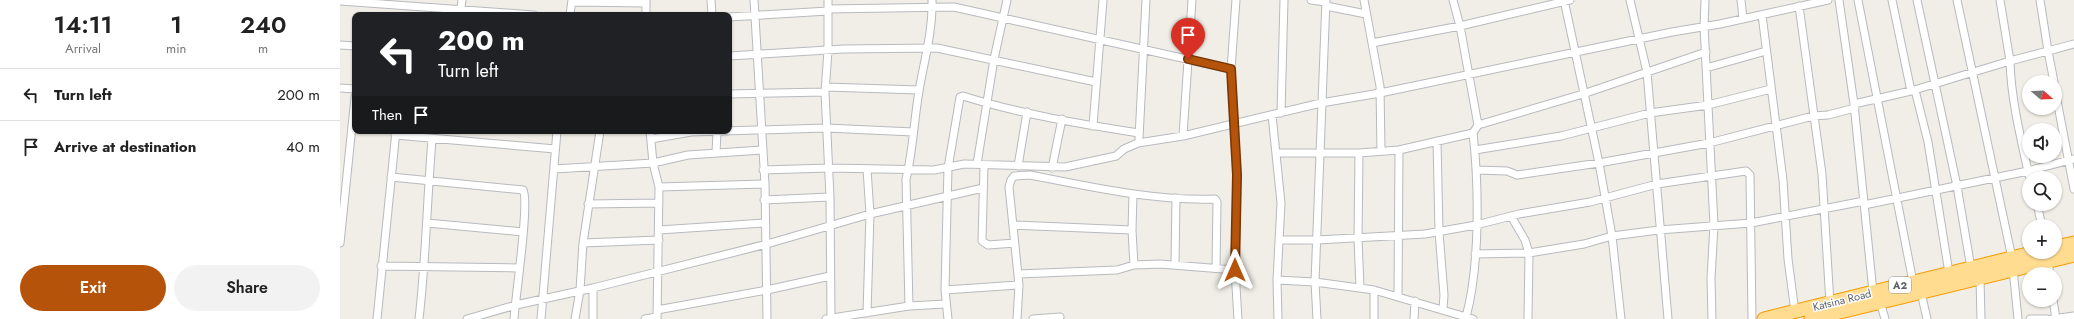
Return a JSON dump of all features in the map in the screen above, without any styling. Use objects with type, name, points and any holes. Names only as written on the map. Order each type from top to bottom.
[{"type":"highway","points":[[2062,246],[2074,243]]},
{"type":"highway","name":"Katsina Road","points":[[2051,267],[2074,255]]},
{"type":"highway","name":"Katsina Road","points":[[1764,319],[1830,303],[1876,297],[1917,287],[1980,278],[2022,259]]},
{"type":"highway","name":"Katsina Road","points":[[1917,287],[1949,273],[1971,268],[2012,264],[2040,267]]},
{"type":"highway","name":"Katsina Road","points":[[1816,318],[1847,315],[1876,297]]},
{"type":"street","points":[[340,1],[460,12],[462,0]]},
{"type":"street","points":[[711,0],[712,12]]},
{"type":"street","points":[[754,0],[765,184],[764,200],[767,244],[767,319]]},
{"type":"street","points":[[828,0],[826,128],[830,197],[831,319]]},
{"type":"street","points":[[1007,0],[994,59],[987,103],[981,164],[983,188],[982,241],[988,245],[1015,243]]},
{"type":"street","points":[[1093,126],[1103,0]]},
{"type":"street","points":[[1138,143],[1146,0]]},
{"type":"street","points":[[1183,136],[1192,0]]},
{"type":"street","points":[[1236,0],[1231,69],[1237,175],[1235,270],[1238,319]]},
{"type":"street","points":[[1281,114],[1284,0]]},
{"type":"street","points":[[1311,0],[1366,14]]},
{"type":"street","points":[[1364,0],[1380,93],[1381,151]]},
{"type":"street","points":[[1277,280],[1315,282],[1374,290],[1470,318],[1476,225],[1476,170],[1473,133],[1478,124],[1460,26],[1453,0]]},
{"type":"street","points":[[1630,0],[1647,72],[1668,319]]},
{"type":"street","points":[[1705,0],[1704,26],[1714,225],[1710,278],[1712,319]]},
{"type":"street","points":[[1741,0],[1743,19]]},
{"type":"street","points":[[763,170],[829,168],[910,170],[948,168],[964,164],[1052,168],[1065,167],[1116,156],[1124,149],[1138,143],[1183,136],[1235,122],[1281,114],[1321,103],[1380,93],[1574,52],[1762,15],[1799,6],[1807,2],[1828,0]]},
{"type":"street","points":[[1839,0],[1854,106],[1876,297],[1885,319]]},
{"type":"street","points":[[1858,0],[1897,199],[1917,287],[1927,319]]},
{"type":"street","points":[[1892,0],[1913,90],[1928,142],[1949,273]]},
{"type":"street","points":[[1917,0],[1957,186],[1971,268]]},
{"type":"street","points":[[1957,0],[1973,71],[1994,179],[1998,188],[2012,264],[2018,319]]},
{"type":"street","points":[[2000,0],[2010,61],[2011,84],[2028,171]]},
{"type":"street","points":[[2040,0],[2053,75]]},
{"type":"street","points":[[570,12],[572,1],[646,2]]},
{"type":"street","points":[[1372,43],[1460,26],[1566,1],[1574,52],[1592,128],[1612,236],[1621,319]]},
{"type":"street","points":[[1317,319],[1315,282],[1326,3]]},
{"type":"street","points":[[732,17],[932,4],[970,10],[1003,20],[1144,49],[1231,69]]},
{"type":"street","points":[[908,306],[906,179],[910,170],[913,132],[919,90],[928,48],[932,4]]},
{"type":"street","points":[[1799,6],[1810,74],[1813,116],[1822,174],[1830,303]]},
{"type":"street","points":[[1762,15],[1777,127],[1788,259],[1795,312]]},
{"type":"street","points":[[1476,170],[1507,171],[1517,175],[1599,163],[1709,143],[1777,127],[1813,116],[1828,115],[1973,71],[2074,44]]},
{"type":"street","points":[[340,45],[352,46]]},
{"type":"street","points":[[732,56],[828,51],[928,48],[945,49],[1096,82]]},
{"type":"street","points":[[1706,68],[1766,51]]},
{"type":"street","points":[[1478,124],[1583,94],[1706,52]]},
{"type":"street","points":[[340,88],[352,89]]},
{"type":"street","points":[[732,94],[826,89],[919,90]]},
{"type":"street","points":[[1475,150],[1561,136],[1650,113],[1708,105],[1771,89]]},
{"type":"street","points":[[948,319],[945,304],[945,290],[948,168],[960,97],[963,96],[987,103],[1093,126],[1139,133]]},
{"type":"street","points":[[1018,166],[1028,112]]},
{"type":"street","points":[[1272,115],[1281,203],[1277,280],[1278,319]]},
{"type":"street","points":[[2061,115],[2071,160],[2074,189]]},
{"type":"street","points":[[1052,168],[1062,119]]},
{"type":"street","points":[[340,243],[352,125]]},
{"type":"street","points":[[732,131],[826,128],[913,132]]},
{"type":"street","points":[[1276,153],[1320,154],[1399,150],[1473,133]]},
{"type":"street","points":[[378,319],[381,266],[396,134]]},
{"type":"street","points":[[401,134],[432,140],[555,149]]},
{"type":"street","points":[[541,319],[557,134]]},
{"type":"street","points":[[575,319],[580,290],[583,243],[588,204],[600,134]]},
{"type":"street","points":[[650,134],[653,163],[659,188],[657,315]]},
{"type":"street","points":[[651,139],[680,134]]},
{"type":"street","points":[[716,153],[717,134]]},
{"type":"street","points":[[419,319],[426,265],[428,181],[432,140]]},
{"type":"street","points":[[1437,141],[1439,232],[1444,285],[1443,309]]},
{"type":"street","points":[[554,169],[653,163],[688,155],[762,150]]},
{"type":"street","points":[[1398,297],[1397,236],[1399,150]]},
{"type":"street","points":[[1359,152],[1358,238],[1360,288]]},
{"type":"street","points":[[2040,171],[2071,160]]},
{"type":"street","points":[[867,169],[870,214],[867,313]]},
{"type":"street","points":[[1279,240],[1358,238],[1439,232],[1511,216],[1576,205],[1657,184],[1746,171],[1749,173],[1752,319]]},
{"type":"street","points":[[1017,319],[1019,285],[1009,188],[1011,180],[1014,176],[1030,175],[1133,194],[1216,200],[1216,268]]},
{"type":"street","points":[[1475,254],[1529,253],[1584,244],[1612,236],[1660,230],[1750,223],[1823,209],[1897,199],[1994,179],[2022,176]]},
{"type":"street","points":[[391,177],[523,190],[525,198],[523,232],[514,319]]},
{"type":"street","points":[[659,188],[765,184]]},
{"type":"street","points":[[467,319],[516,305],[593,288],[767,244],[870,214],[983,188]]},
{"type":"street","points":[[1133,194],[1132,230],[1134,265]]},
{"type":"street","points":[[764,200],[830,197]]},
{"type":"street","points":[[1175,264],[1176,198]]},
{"type":"street","points":[[588,204],[659,204]]},
{"type":"street","points":[[1511,216],[1525,240],[1529,253],[1528,319]]},
{"type":"street","points":[[427,223],[523,232]]},
{"type":"street","points":[[659,230],[765,223]]},
{"type":"street","points":[[1013,225],[1132,230]]},
{"type":"street","points":[[583,243],[659,240]]},
{"type":"street","points":[[1018,274],[1117,270],[1134,265],[1175,264],[1235,270]]},
{"type":"street","points":[[381,266],[426,265],[519,268]]},
{"type":"street","points":[[645,319],[830,276]]},
{"type":"street","points":[[1980,278],[1981,319]]},
{"type":"street","points":[[945,290],[1019,285]]},
{"type":"street","points":[[593,288],[593,319]]},
{"type":"street","points":[[1374,290],[1374,319]]},
{"type":"street","points":[[1414,319],[1415,302]]},
{"type":"street","points":[[826,319],[908,306],[945,304]]},
{"type":"street","points":[[2054,307],[2056,319]]},
{"type":"street","points":[[2052,319],[2074,316]]},
{"type":"street","points":[[1033,319],[1060,317]]},
{"type":"street","points":[[2030,319],[2047,319]]},
{"type":"route","points":[[1188,59],[1231,69],[1237,175],[1235,270]]}]
